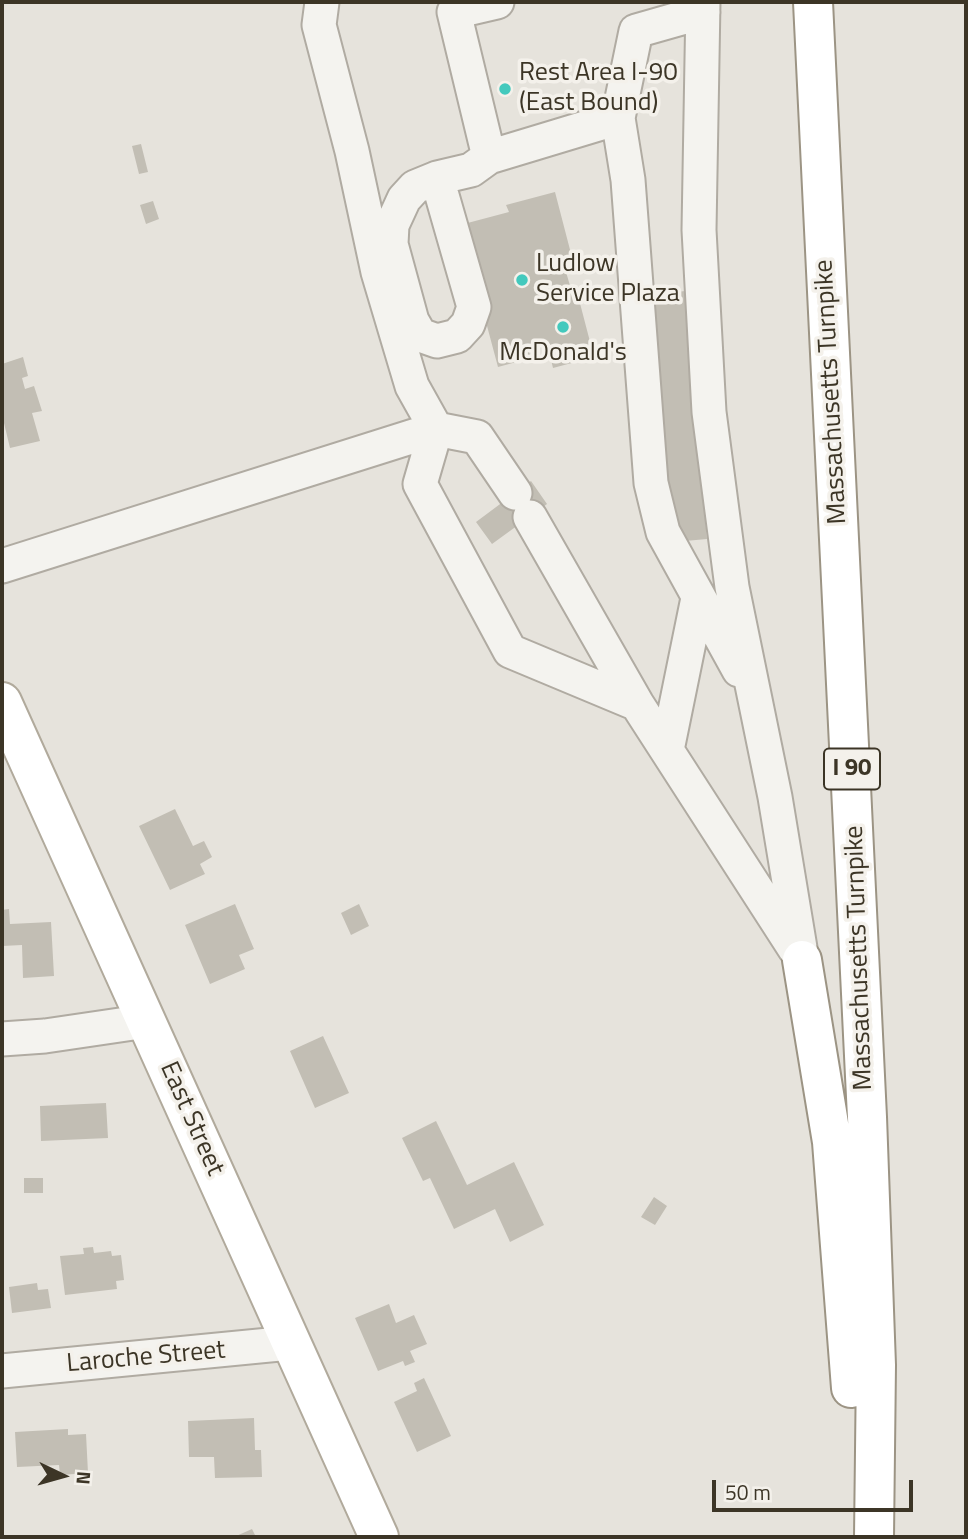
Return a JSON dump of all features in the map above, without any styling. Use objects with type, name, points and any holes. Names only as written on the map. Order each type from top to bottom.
[{"type":"main road","name":"Massachusetts Turnpike","points":[[813,2],[867,1116],[876,1365],[874,1537]]},
{"type":"main road","name":"East Street","points":[[2,702],[379,1537]]},
{"type":"main road","points":[[802,960],[832,1142],[862,1537]]},
{"type":"street","points":[[322,2],[319,25],[352,150],[378,272],[412,386],[436,429],[420,484],[510,651],[637,704]]},
{"type":"street","points":[[489,157],[454,12],[497,2]]},
{"type":"street","points":[[754,697],[663,532],[651,483],[628,180],[618,118],[639,16],[703,7],[699,230],[709,412],[725,547],[775,797],[802,960]]},
{"type":"street","points":[[437,178],[471,170],[489,157],[618,118]]},
{"type":"street","points":[[2,566],[436,429],[477,437],[522,505],[637,704],[802,960]]},
{"type":"street","points":[[667,750],[698,598]]},
{"type":"street","points":[[2,1039],[46,1036],[147,1021]]},
{"type":"street","name":"Laroche Street","points":[[2,1371],[152,1359],[290,1343]]},
{"type":"building","points":[[141,144],[148,172],[139,174],[132,146]]},
{"type":"building","name":"Ludlow Service Plaza","points":[[555,192],[575,269],[566,272],[571,289],[576,288],[594,357],[553,368],[547,343],[528,348],[531,358],[498,367],[460,225],[509,212],[506,205]]},
{"type":"building","points":[[153,201],[159,219],[146,224],[140,205]]},
{"type":"building","points":[[685,291],[707,539],[674,542],[652,295]]},
{"type":"building","points":[[23,357],[28,376],[22,378],[25,389],[34,386],[42,411],[32,413],[40,441],[10,448],[4,423],[2,424],[2,364]]},
{"type":"building","points":[[531,481],[547,504],[492,544],[476,522]]},
{"type":"building","points":[[175,809],[193,846],[204,841],[212,857],[200,864],[205,874],[170,890],[139,826]]},
{"type":"building","points":[[235,904],[254,949],[239,955],[245,969],[210,984],[185,925]]},
{"type":"building","points":[[359,904],[369,926],[351,935],[341,913]]},
{"type":"building","points":[[9,909],[10,924],[51,922],[54,976],[23,978],[22,945],[2,946],[2,910]]},
{"type":"building","points":[[323,1036],[349,1093],[315,1108],[290,1051]]},
{"type":"building","points":[[106,1103],[108,1138],[41,1141],[40,1106]]},
{"type":"building","points":[[436,1121],[467,1185],[514,1162],[544,1225],[510,1242],[495,1209],[454,1229],[430,1178],[423,1181],[402,1138]]},
{"type":"building","points":[[24,1178],[43,1178],[43,1193],[24,1193]]},
{"type":"building","points":[[654,1197],[667,1206],[655,1225],[641,1217]]},
{"type":"building","points":[[93,1247],[94,1253],[111,1251],[112,1256],[121,1255],[124,1280],[116,1281],[117,1289],[65,1295],[60,1256],[84,1254],[83,1248]]},
{"type":"building","points":[[37,1283],[38,1290],[48,1289],[51,1308],[12,1313],[9,1287]]},
{"type":"building","points":[[389,1304],[396,1323],[414,1315],[427,1344],[410,1351],[415,1362],[405,1366],[403,1361],[378,1371],[355,1318]]},
{"type":"building","points":[[424,1378],[451,1436],[417,1452],[394,1402],[417,1391],[414,1383]]},
{"type":"building","points":[[254,1418],[255,1450],[261,1450],[262,1477],[215,1478],[214,1457],[189,1457],[188,1421]]},
{"type":"building","points":[[68,1429],[68,1435],[86,1434],[88,1473],[60,1475],[59,1465],[17,1467],[15,1432]]},
{"type":"building","points":[[252,1529],[256,1537],[234,1537]]},
{"type":"place","name":"Rest Area I-90 (East Bound)","points":[[505,89]]},
{"type":"place","name":"Ludlow Service Plaza","points":[[522,280]]},
{"type":"place","name":"McDonald's","points":[[563,327]]}]
